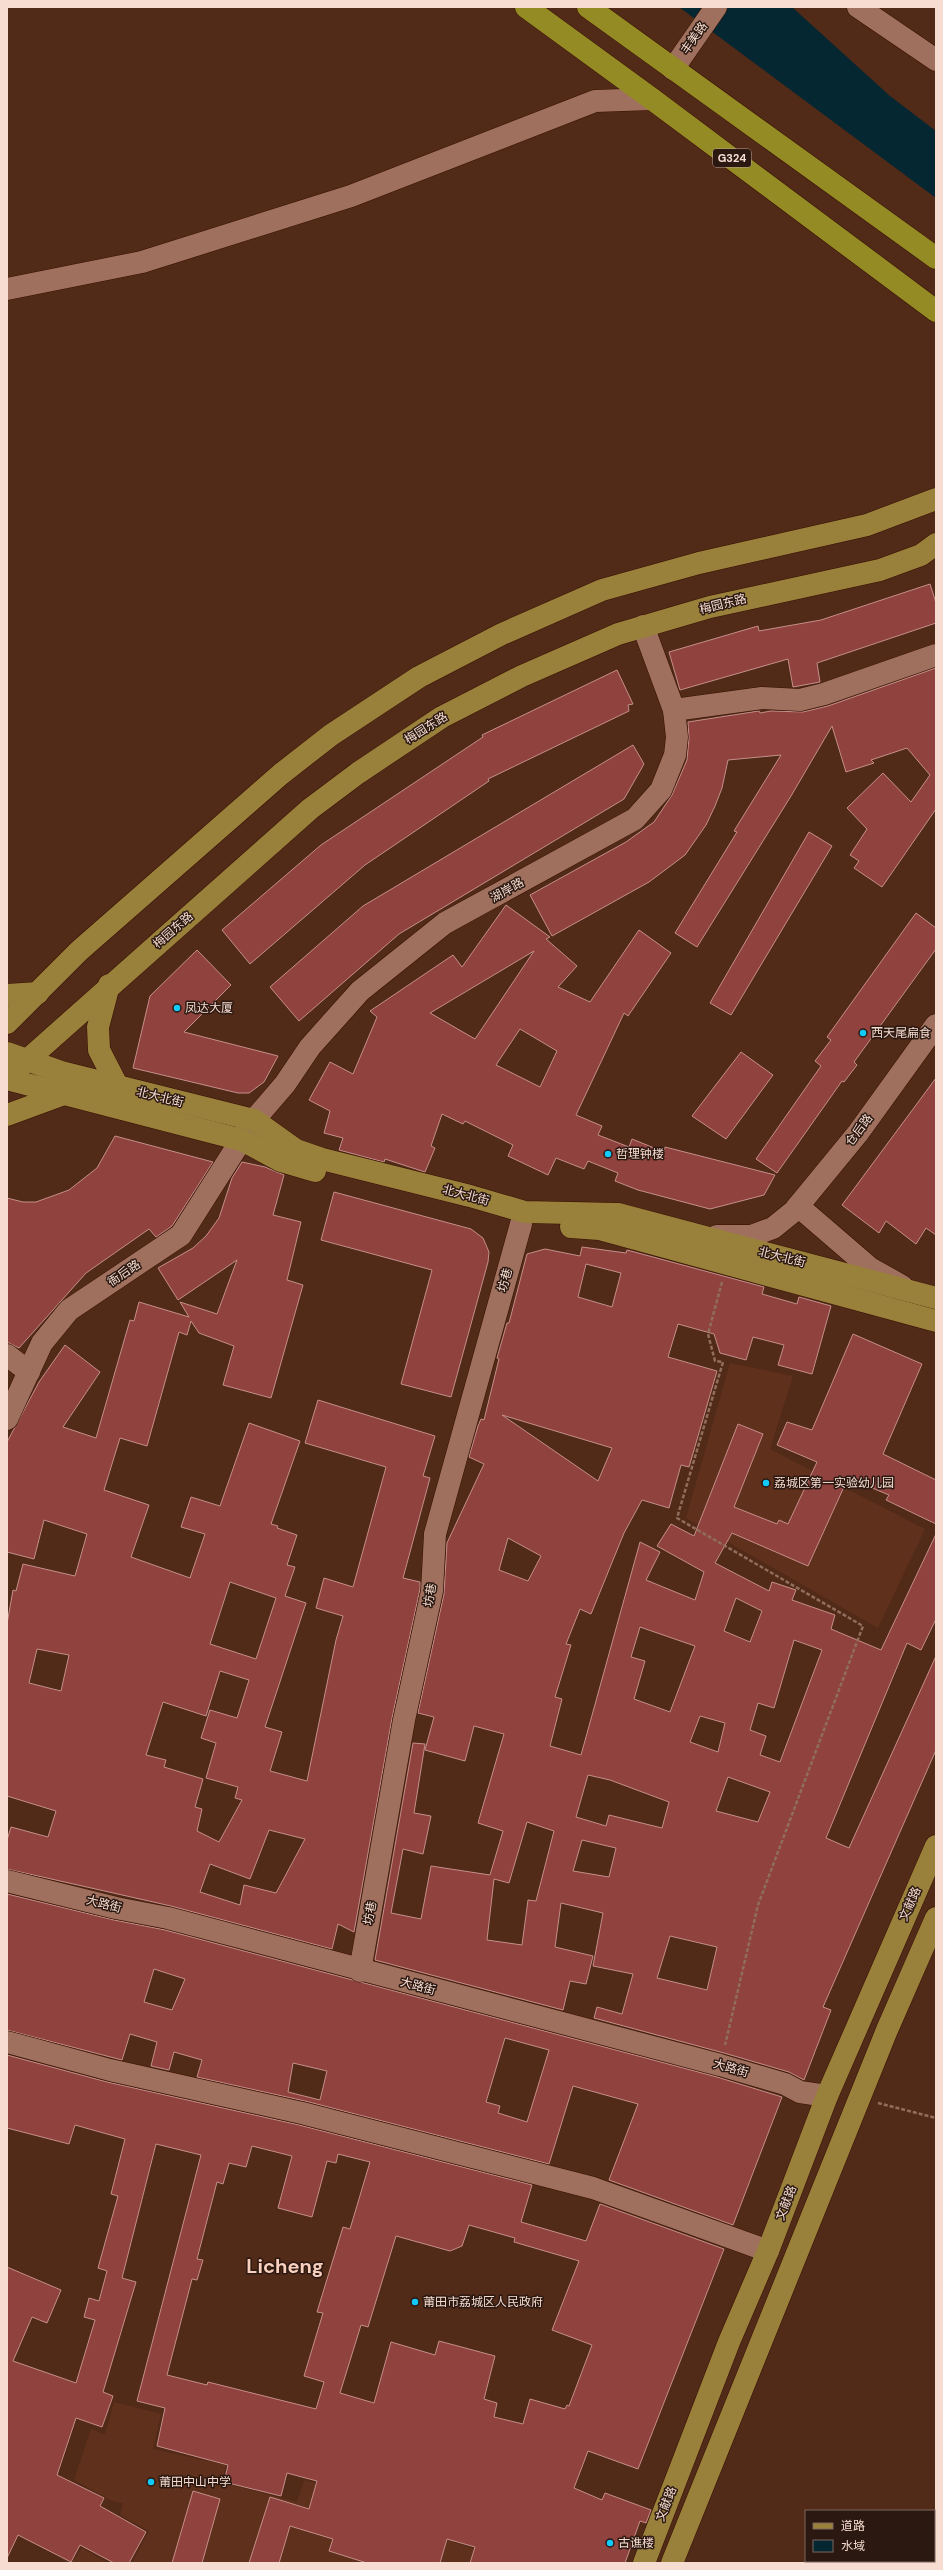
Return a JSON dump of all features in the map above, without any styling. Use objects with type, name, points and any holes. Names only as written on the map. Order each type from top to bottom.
[{"type":"highway","name":"G324","points":[[526,7],[936,311]]},
{"type":"highway","points":[[588,7],[936,258]]},
{"type":"main road","points":[[7,1023],[38,994],[79,951],[281,774],[331,735],[419,677],[502,634],[602,590],[699,563],[867,525],[936,499]]},
{"type":"main road","name":"梅园东路","points":[[7,1078],[28,1062],[109,985],[310,809],[358,773],[442,717],[529,673],[618,634],[710,607],[880,570],[921,555],[936,544]]},
{"type":"main road","points":[[109,985],[98,1027],[99,1050],[118,1086]]},
{"type":"main road","points":[[7,995],[38,994]]},
{"type":"main road","name":"北大北街","points":[[7,1053],[28,1062],[118,1086],[248,1130],[322,1159],[470,1196],[525,1212],[618,1214],[936,1298]]},
{"type":"main road","name":"北大北街","points":[[7,1078],[64,1094],[248,1130],[282,1161],[313,1170],[521,1224],[599,1229],[936,1321]]},
{"type":"main road","points":[[7,1115],[64,1094]]},
{"type":"main road","name":"文献路","points":[[644,2563],[729,2342],[768,2251],[827,2096],[936,1846]]},
{"type":"main road","points":[[672,2563],[860,2098],[936,1918]]},
{"type":"street","name":"丰美路","points":[[673,69],[716,7]]},
{"type":"street","points":[[858,7],[936,60]]},
{"type":"street","points":[[7,289],[142,262],[351,196],[595,101],[652,99]]},
{"type":"street","name":"湖岸路","points":[[248,1130],[285,1084],[310,1047],[360,991],[445,923],[635,819],[661,790],[675,755],[677,737],[674,710],[643,626]]},
{"type":"street","points":[[674,710],[762,698],[800,700],[824,694],[936,655]]},
{"type":"street","name":"仓后路","points":[[695,1235],[751,1236],[773,1228],[798,1206],[858,1133],[936,1025]]},
{"type":"street","name":"衙后路","points":[[7,1419],[42,1343],[69,1310],[181,1235],[248,1130]]},
{"type":"street","points":[[798,1206],[870,1268],[911,1291]]},
{"type":"street","name":"坊巷","points":[[360,1971],[404,1720],[432,1591],[435,1534],[521,1224]]},
{"type":"street","points":[[7,1355],[29,1372]]},
{"type":"street","name":"大路街","points":[[7,1881],[116,1908],[168,1918],[360,1971],[720,2065],[786,2084],[800,2092],[827,2096]]},
{"type":"street","points":[[7,2042],[110,2070],[302,2113],[593,2188],[768,2251]]},
{"type":"path","points":[[720,2065],[758,1905],[863,1626],[677,1518],[723,1362],[715,1361],[708,1334],[727,1264]]},
{"type":"path","points":[[860,2098],[936,2118]]},
{"type":"shaded area","name":"荔城区第一实验幼儿园","points":[[730,1363],[793,1376],[770,1449],[925,1529],[878,1628],[686,1518]]},
{"type":"shaded area","name":"莆田中山中学","points":[[114,2402],[161,2414],[153,2449],[226,2465],[222,2483],[297,2502],[304,2480],[345,2491],[467,2496],[453,2542],[503,2558],[501,2563],[132,2563],[149,2531],[120,2515],[123,2503],[112,2501],[74,2480],[91,2429],[105,2435]]},
{"type":"shaded area","points":[[82,2548],[108,2563],[72,2563]]},
{"type":"water","points":[[679,7],[792,7],[890,96],[936,131],[936,198]]},
{"type":"building","points":[[930,584],[936,603],[936,623],[817,663],[820,682],[793,687],[788,659],[680,690],[669,652],[758,626],[759,631],[821,620]]},
{"type":"building","points":[[936,668],[936,809],[882,887],[854,868],[859,861],[850,855],[867,829],[847,808],[883,773],[911,802],[930,775],[907,748],[871,760],[874,763],[846,772],[832,726],[791,796],[697,947],[675,933],[737,832],[734,831],[781,755],[728,760],[722,788],[715,806],[706,825],[685,855],[649,882],[552,936],[530,895],[626,842],[654,822],[672,795],[687,760],[689,738],[688,722],[759,711],[760,713],[771,711],[803,712],[828,706]]},
{"type":"building","points":[[617,670],[633,704],[628,705],[629,711],[488,779],[489,781],[365,865],[250,964],[222,930],[321,845],[483,737],[482,735]]},
{"type":"building","points":[[633,745],[644,764],[624,799],[399,934],[299,1021],[270,987],[363,906]]},
{"type":"building","points":[[809,832],[832,846],[731,1015],[710,1003]]},
{"type":"building","points":[[506,905],[550,937],[546,939],[577,966],[558,987],[590,1002],[639,930],[671,953],[628,1016],[624,1013],[576,1115],[602,1126],[598,1135],[629,1147],[632,1139],[664,1152],[665,1147],[775,1175],[764,1195],[710,1209],[638,1190],[615,1181],[618,1173],[588,1161],[584,1169],[556,1158],[548,1175],[508,1156],[513,1145],[465,1121],[463,1124],[442,1114],[431,1146],[435,1148],[425,1172],[385,1159],[384,1162],[339,1150],[343,1138],[324,1133],[330,1111],[309,1100],[330,1062],[353,1074],[377,1017],[370,1011],[453,955],[462,967]],"holes":[[[534,951],[475,1039],[430,1013]],[[520,1029],[557,1051],[540,1087],[496,1065]]]},
{"type":"building","points":[[916,913],[936,928],[936,949],[854,1062],[857,1065],[844,1082],[842,1081],[777,1173],[756,1159],[821,1066],[815,1061],[831,1040],[827,1037]]},
{"type":"building","name":"凤达大厦","points":[[197,950],[231,985],[184,1032],[278,1056],[264,1082],[249,1093],[238,1093],[133,1068],[150,996]]},
{"type":"building","points":[[741,1052],[773,1075],[726,1139],[692,1116]]},
{"type":"building","points":[[936,1078],[936,1235],[926,1228],[916,1244],[886,1221],[879,1233],[842,1205]]},
{"type":"building","points":[[115,1136],[213,1162],[172,1226],[156,1237],[149,1229],[86,1273],[19,1348],[7,1342],[7,1198],[23,1202],[36,1202],[69,1190],[97,1168]]},
{"type":"building","points":[[242,1162],[265,1167],[284,1175],[273,1215],[301,1222],[287,1280],[303,1285],[271,1398],[223,1385],[234,1346],[199,1333],[191,1321],[187,1335],[179,1332],[147,1446],[120,1438],[104,1490],[149,1505],[131,1557],[190,1578],[205,1534],[181,1527],[191,1497],[220,1506],[249,1423],[300,1441],[271,1524],[278,1526],[277,1528],[297,1535],[287,1565],[295,1567],[285,1596],[306,1603],[265,1727],[282,1732],[270,1771],[307,1781],[336,1640],[343,1616],[316,1608],[324,1578],[353,1587],[386,1467],[305,1443],[318,1400],[435,1436],[423,1476],[430,1478],[403,1578],[420,1582],[420,1589],[392,1718],[354,1932],[338,1924],[332,1949],[171,1906],[7,1869],[7,1840],[11,1827],[48,1837],[56,1811],[7,1796],[7,1624],[13,1590],[16,1591],[23,1564],[75,1576],[87,1534],[44,1520],[34,1559],[7,1552],[7,1442],[39,1382],[65,1345],[100,1372],[63,1427],[96,1438],[130,1320],[134,1321],[139,1302],[189,1317],[180,1302],[217,1314],[237,1260],[178,1300],[158,1268],[193,1248],[206,1236],[219,1218],[232,1178]],"holes":[[[230,1582],[276,1598],[256,1659],[210,1644]],[[37,1649],[69,1655],[61,1691],[29,1683]],[[220,1671],[249,1680],[237,1718],[210,1710],[201,1738],[216,1743],[206,1778],[238,1787],[235,1798],[242,1800],[219,1842],[197,1831],[202,1809],[195,1807],[203,1779],[164,1767],[166,1760],[146,1755],[163,1702],[206,1716]],[[269,1830],[305,1839],[276,1893],[244,1885],[240,1905],[200,1892],[210,1864],[250,1879]]]},
{"type":"building","points":[[334,1192],[471,1229],[483,1238],[489,1252],[488,1262],[451,1397],[401,1384],[432,1270],[321,1240]]},
{"type":"building","points":[[582,1247],[626,1253],[627,1250],[764,1287],[762,1294],[797,1304],[799,1297],[831,1306],[812,1374],[778,1365],[784,1345],[753,1337],[746,1360],[720,1353],[714,1334],[678,1324],[668,1357],[717,1371],[689,1467],[681,1465],[669,1508],[642,1500],[624,1533],[591,1614],[580,1609],[566,1644],[571,1645],[555,1697],[562,1699],[550,1746],[581,1755],[640,1542],[660,1552],[646,1580],[695,1600],[704,1572],[657,1546],[671,1524],[694,1536],[738,1424],[763,1434],[734,1507],[777,1524],[779,1520],[788,1524],[817,1462],[777,1445],[787,1422],[812,1430],[853,1334],[922,1364],[883,1454],[936,1480],[936,1524],[886,1500],[889,1495],[848,1478],[808,1566],[732,1533],[715,1563],[769,1591],[772,1582],[796,1590],[792,1600],[835,1615],[831,1629],[881,1650],[936,1534],[936,1619],[921,1650],[907,1643],[826,1838],[849,1848],[936,1656],[936,1750],[823,2007],[831,2010],[804,2080],[789,2072],[594,2018],[597,2007],[622,2014],[633,1974],[593,1966],[603,1913],[561,1903],[555,1947],[593,1956],[586,1984],[570,1981],[563,2010],[375,1960],[413,1743],[425,1744],[414,1813],[431,1816],[423,1854],[403,1849],[391,1913],[421,1919],[431,1866],[490,1875],[503,1831],[478,1823],[504,1734],[474,1726],[465,1761],[425,1750],[434,1717],[418,1713],[444,1594],[447,1543],[484,1464],[469,1457],[478,1426],[481,1419],[484,1420],[499,1359],[497,1358],[507,1323],[509,1323],[527,1254],[545,1249],[580,1256]],"holes":[[[586,1264],[621,1273],[612,1307],[578,1297]],[[502,1415],[612,1448],[598,1481]],[[508,1538],[541,1556],[528,1581],[499,1570]],[[736,1598],[762,1611],[750,1642],[724,1631]],[[640,1627],[695,1646],[670,1712],[634,1699],[645,1661],[631,1657]],[[794,1640],[822,1650],[780,1762],[760,1755],[766,1736],[750,1730],[758,1703],[774,1708]],[[700,1716],[725,1723],[718,1752],[690,1742]],[[588,1775],[610,1780],[669,1802],[662,1828],[609,1815],[606,1826],[576,1817]],[[728,1777],[770,1792],[758,1822],[716,1811]],[[527,1822],[554,1831],[536,1901],[528,1900],[522,1945],[487,1940],[494,1879],[509,1883]],[[582,1840],[616,1848],[609,1877],[573,1871]],[[670,1936],[717,1947],[707,1990],[657,1978]]]},
{"type":"building","points":[[7,1894],[114,1920],[165,1930],[717,2077],[782,2097],[733,2225],[609,2180],[638,2104],[573,2086],[549,2164],[305,2101],[197,2077],[202,2060],[174,2052],[169,2070],[151,2066],[157,2042],[130,2034],[122,2060],[7,2030]],"holes":[[[154,1969],[185,1979],[172,2010],[144,2002]],[[505,2038],[549,2050],[527,2122],[498,2113],[500,2106],[486,2102]],[[293,2063],[327,2071],[320,2100],[288,2092]]]},
{"type":"building","points":[[7,2055],[107,2082],[299,2125],[532,2185],[521,2222],[586,2241],[600,2204],[724,2249],[638,2469],[588,2451],[574,2488],[602,2500],[605,2493],[651,2510],[646,2523],[640,2521],[625,2563],[470,2563],[475,2547],[447,2539],[440,2563],[367,2563],[329,2551],[333,2539],[290,2526],[279,2563],[249,2563],[270,2497],[309,2509],[317,2481],[287,2473],[281,2496],[224,2482],[228,2465],[157,2446],[165,2408],[137,2401],[201,2155],[156,2144],[122,2278],[136,2282],[103,2392],[113,2396],[102,2427],[76,2418],[57,2475],[104,2498],[100,2506],[146,2532],[129,2563],[114,2563],[80,2545],[71,2562],[18,2535],[7,2558],[7,2267],[61,2290],[47,2323],[32,2317],[13,2361],[76,2383],[95,2320],[84,2317],[89,2298],[99,2301],[107,2271],[98,2268],[118,2196],[111,2194],[125,2139],[75,2125],[69,2144],[7,2128]],"holes":[[[252,2146],[292,2156],[278,2208],[312,2217],[327,2161],[336,2163],[338,2154],[370,2162],[350,2229],[343,2227],[317,2312],[323,2313],[304,2376],[324,2382],[316,2409],[208,2382],[207,2385],[167,2375],[192,2279],[197,2280],[203,2260],[197,2259],[217,2182],[223,2184],[229,2163],[246,2167]],[[469,2225],[515,2238],[514,2242],[579,2261],[552,2330],[592,2345],[569,2406],[567,2405],[565,2409],[530,2399],[523,2424],[494,2417],[497,2403],[484,2399],[495,2356],[439,2341],[435,2355],[391,2342],[374,2403],[340,2393],[361,2325],[368,2327],[396,2236],[450,2251],[462,2246]]]},
{"type":"building","points":[[193,2491],[220,2499],[202,2563],[172,2563]]},
{"type":"place","name":"凤达大厦","points":[[177,1008]]},
{"type":"place","name":"西天尾扁食","points":[[863,1033]]},
{"type":"place","name":"哲理钟楼","points":[[608,1154]]},
{"type":"place","name":"荔城区第一实验幼儿园","points":[[766,1483]]},
{"type":"place","name":"莆田市荔城区人民政府","points":[[415,2302]]},
{"type":"place","name":"莆田中山中学","points":[[151,2482]]},
{"type":"place","name":"古谯楼","points":[[610,2543]]},
{"type":"district","name":"Licheng","points":[[285,2266]]}]
